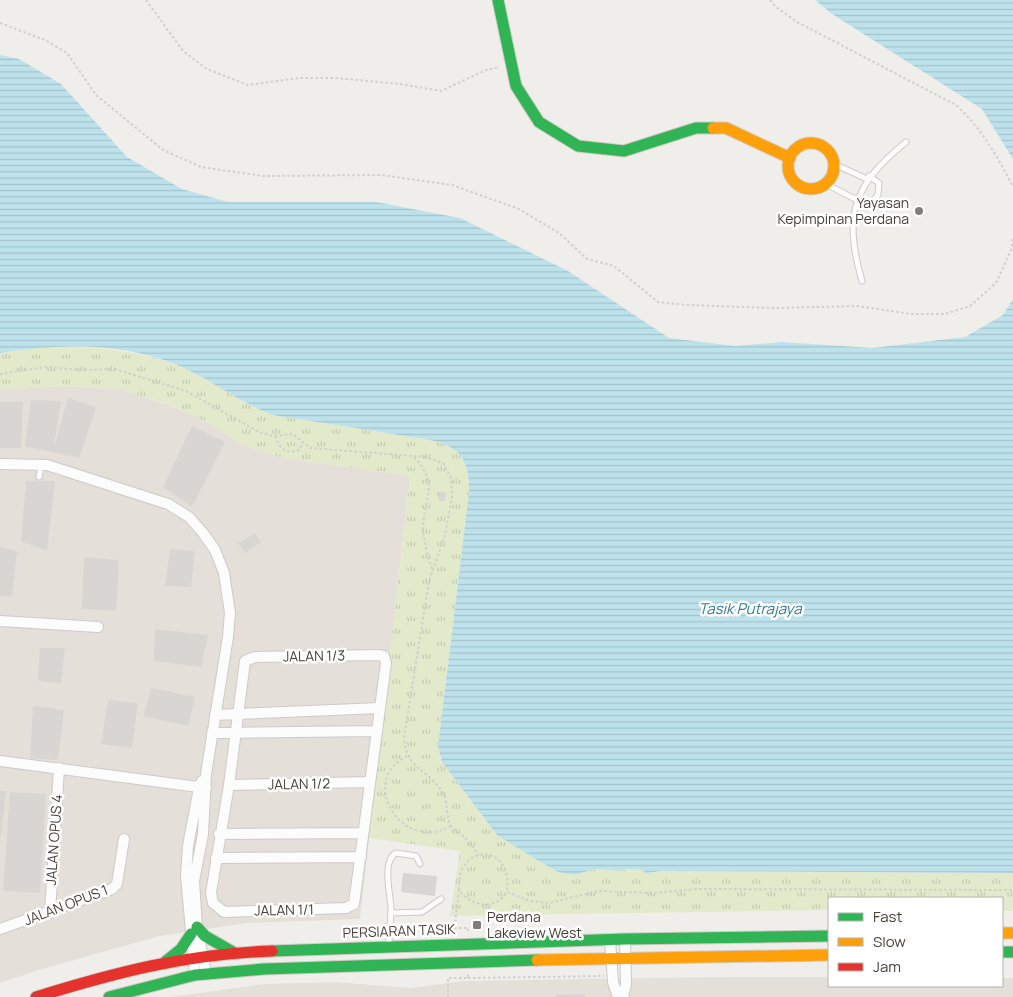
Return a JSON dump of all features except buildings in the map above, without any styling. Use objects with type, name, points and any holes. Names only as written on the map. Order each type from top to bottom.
[{"type":"main road","points":[[498,0],[516,86],[539,122],[578,146],[624,151],[696,128],[726,128],[790,158]]},
{"type":"main road","points":[[814,144],[827,150],[834,164],[833,171],[826,184],[812,189],[798,185],[789,173],[790,158],[799,146],[814,144]]},
{"type":"main road","points":[[166,961],[181,949],[194,930],[233,952]]},
{"type":"main road","name":"PERSIARAN TASIK","points":[[36,997],[101,977],[166,961],[233,952],[625,939],[828,936]]},
{"type":"main road","points":[[109,997],[200,974],[264,969],[468,962],[828,955]]},
{"type":"street","points":[[0,464],[42,464],[168,504],[189,517],[203,533],[215,550],[224,572],[230,613],[199,815],[188,846],[190,895],[200,974]]},
{"type":"street","points":[[0,621],[98,627]]},
{"type":"street","name":"JALAN 1/3","points":[[238,714],[243,666],[247,659],[255,657],[384,656],[386,663],[380,708]]},
{"type":"street","points":[[215,715],[238,714],[380,708],[362,833],[361,857],[216,858],[229,785],[238,714]]},
{"type":"street","points":[[212,733],[377,730]]},
{"type":"street","points":[[0,761],[202,788]]},
{"type":"street","name":"JALAN OPUS 4","points":[[50,912],[59,768]]},
{"type":"street","name":"JALAN 1/2","points":[[229,785],[370,782]]},
{"type":"street","points":[[219,834],[362,833]]},
{"type":"street","name":"JALAN OPUS 1","points":[[0,929],[112,890],[117,884],[124,839]]},
{"type":"street","name":"JALAN 1/1","points":[[216,858],[211,898],[216,907],[224,912],[351,907],[355,899],[361,857]]},
{"type":"street","points":[[623,997],[626,984],[625,939]]},
{"type":"street","points":[[610,940],[612,976],[618,997]]},
{"type":"lane","points":[[862,282],[854,254],[856,203],[868,178],[883,160],[906,142]]},
{"type":"lane","points":[[826,184],[856,203],[867,207],[878,195],[879,183],[834,164]]},
{"type":"lane","points":[[39,477],[42,464]]},
{"type":"lane","points":[[388,946],[391,913],[387,882],[392,855],[401,853],[416,856],[420,864]]},
{"type":"lane","points":[[391,913],[422,912],[441,899]]},
{"type":"path","points":[[146,0],[183,51],[207,69],[248,85],[299,78],[336,78],[400,84],[441,91],[486,70],[512,64]]},
{"type":"path","points":[[770,0],[776,8],[797,22],[956,105],[972,119],[1013,187]]},
{"type":"path","points":[[0,22],[45,40],[67,53],[96,95],[163,150],[201,167],[263,176],[381,175],[452,185],[519,209],[558,233],[587,259],[614,266],[658,302],[687,306],[775,308],[858,306],[911,314],[945,314],[970,306],[996,283],[1013,238]]},
{"type":"path","points":[[0,374],[45,366],[82,370],[115,369],[186,392],[250,428],[274,436],[293,434],[303,444],[317,449],[425,457],[443,463],[452,478],[452,497],[445,535],[432,568],[404,738],[407,756],[442,793],[446,800],[451,826],[464,837],[479,855]]},
{"type":"path","points":[[274,436],[281,448],[286,451],[299,450],[303,444]]},
{"type":"path","points":[[413,456],[423,466],[428,476],[430,488],[423,530],[432,568]]},
{"type":"path","points":[[407,756],[399,760],[388,774],[385,792],[392,810],[402,823],[417,832],[439,833],[451,826]]},
{"type":"path","points":[[454,945],[459,874],[462,868],[472,858],[479,855],[493,856],[500,861],[508,879],[507,892],[498,902],[485,905],[469,900],[459,890]]},
{"type":"path","points":[[507,892],[530,901],[549,903],[599,891],[654,893],[696,889],[1013,890]]},
{"type":"path","points":[[468,962],[468,978]]},
{"type":"path","points":[[448,997],[448,978],[612,976]]},
{"type":"shaded area","points":[[61,386],[120,389],[174,407],[205,421],[243,445],[283,458],[410,476],[360,919],[247,923],[160,936],[42,969],[0,983],[0,390]]},
{"type":"shaded area","name":"Perdana Lakeview West","points":[[828,977],[828,987],[1003,987],[1003,978],[1013,978],[1013,997],[170,997],[265,984],[335,982],[410,988],[464,981]]},
{"type":"green space","points":[[53,345],[88,347],[139,354],[172,363],[188,370],[273,415],[430,440],[449,446],[456,451],[462,457],[468,472],[469,493],[438,746],[442,762],[497,835],[558,872],[574,875],[595,869],[619,871],[626,869],[642,870],[647,873],[661,871],[1013,873],[1013,911],[1003,911],[1003,897],[828,897],[828,910],[450,916],[460,851],[369,838],[410,476],[283,458],[243,445],[205,421],[170,405],[120,389],[61,386],[0,390],[0,353]]},
{"type":"water","points":[[815,0],[1013,0],[1013,159],[982,109],[832,14]]},
{"type":"water","name":"Tasik Putrajaya","points":[[0,55],[19,59],[61,84],[127,157],[182,189],[228,202],[376,202],[460,218],[568,271],[669,338],[735,346],[782,342],[872,348],[965,337],[1003,315],[1013,299],[1013,873],[661,871],[646,873],[642,870],[595,869],[574,875],[558,872],[497,835],[442,762],[438,746],[469,493],[468,472],[462,457],[449,446],[430,440],[273,415],[188,370],[143,354],[96,347],[47,348],[0,353]]},
{"type":"traffic: fast","points":[[498,0],[516,86],[539,122],[578,146],[624,151],[696,128],[713,128]]},
{"type":"traffic: fast","points":[[197,927],[205,936],[233,952]]},
{"type":"traffic: fast","points":[[166,961],[181,949],[191,934]]},
{"type":"traffic: fast","points":[[272,951],[625,939],[828,936]]},
{"type":"traffic: fast","points":[[1003,952],[1013,952]]},
{"type":"traffic: fast","points":[[109,997],[195,975],[264,969],[537,960]]},
{"type":"traffic: slow","points":[[713,128],[726,128],[790,158]]},
{"type":"traffic: slow","points":[[811,143],[824,147],[830,153],[834,166],[830,179],[824,185],[811,189],[798,185],[792,179],[788,166],[792,153],[798,147],[811,143]]},
{"type":"traffic: slow","points":[[1003,933],[1013,933]]},
{"type":"traffic: slow","points":[[537,960],[828,955]]},
{"type":"traffic: jam","points":[[36,997],[124,972],[181,960],[272,951]]},
{"type":"place","name":"Yayasan Kepimpinan Perdana","points":[[919,211]]},
{"type":"place","name":"Perdana Lakeview West","points":[[477,925]]}]
